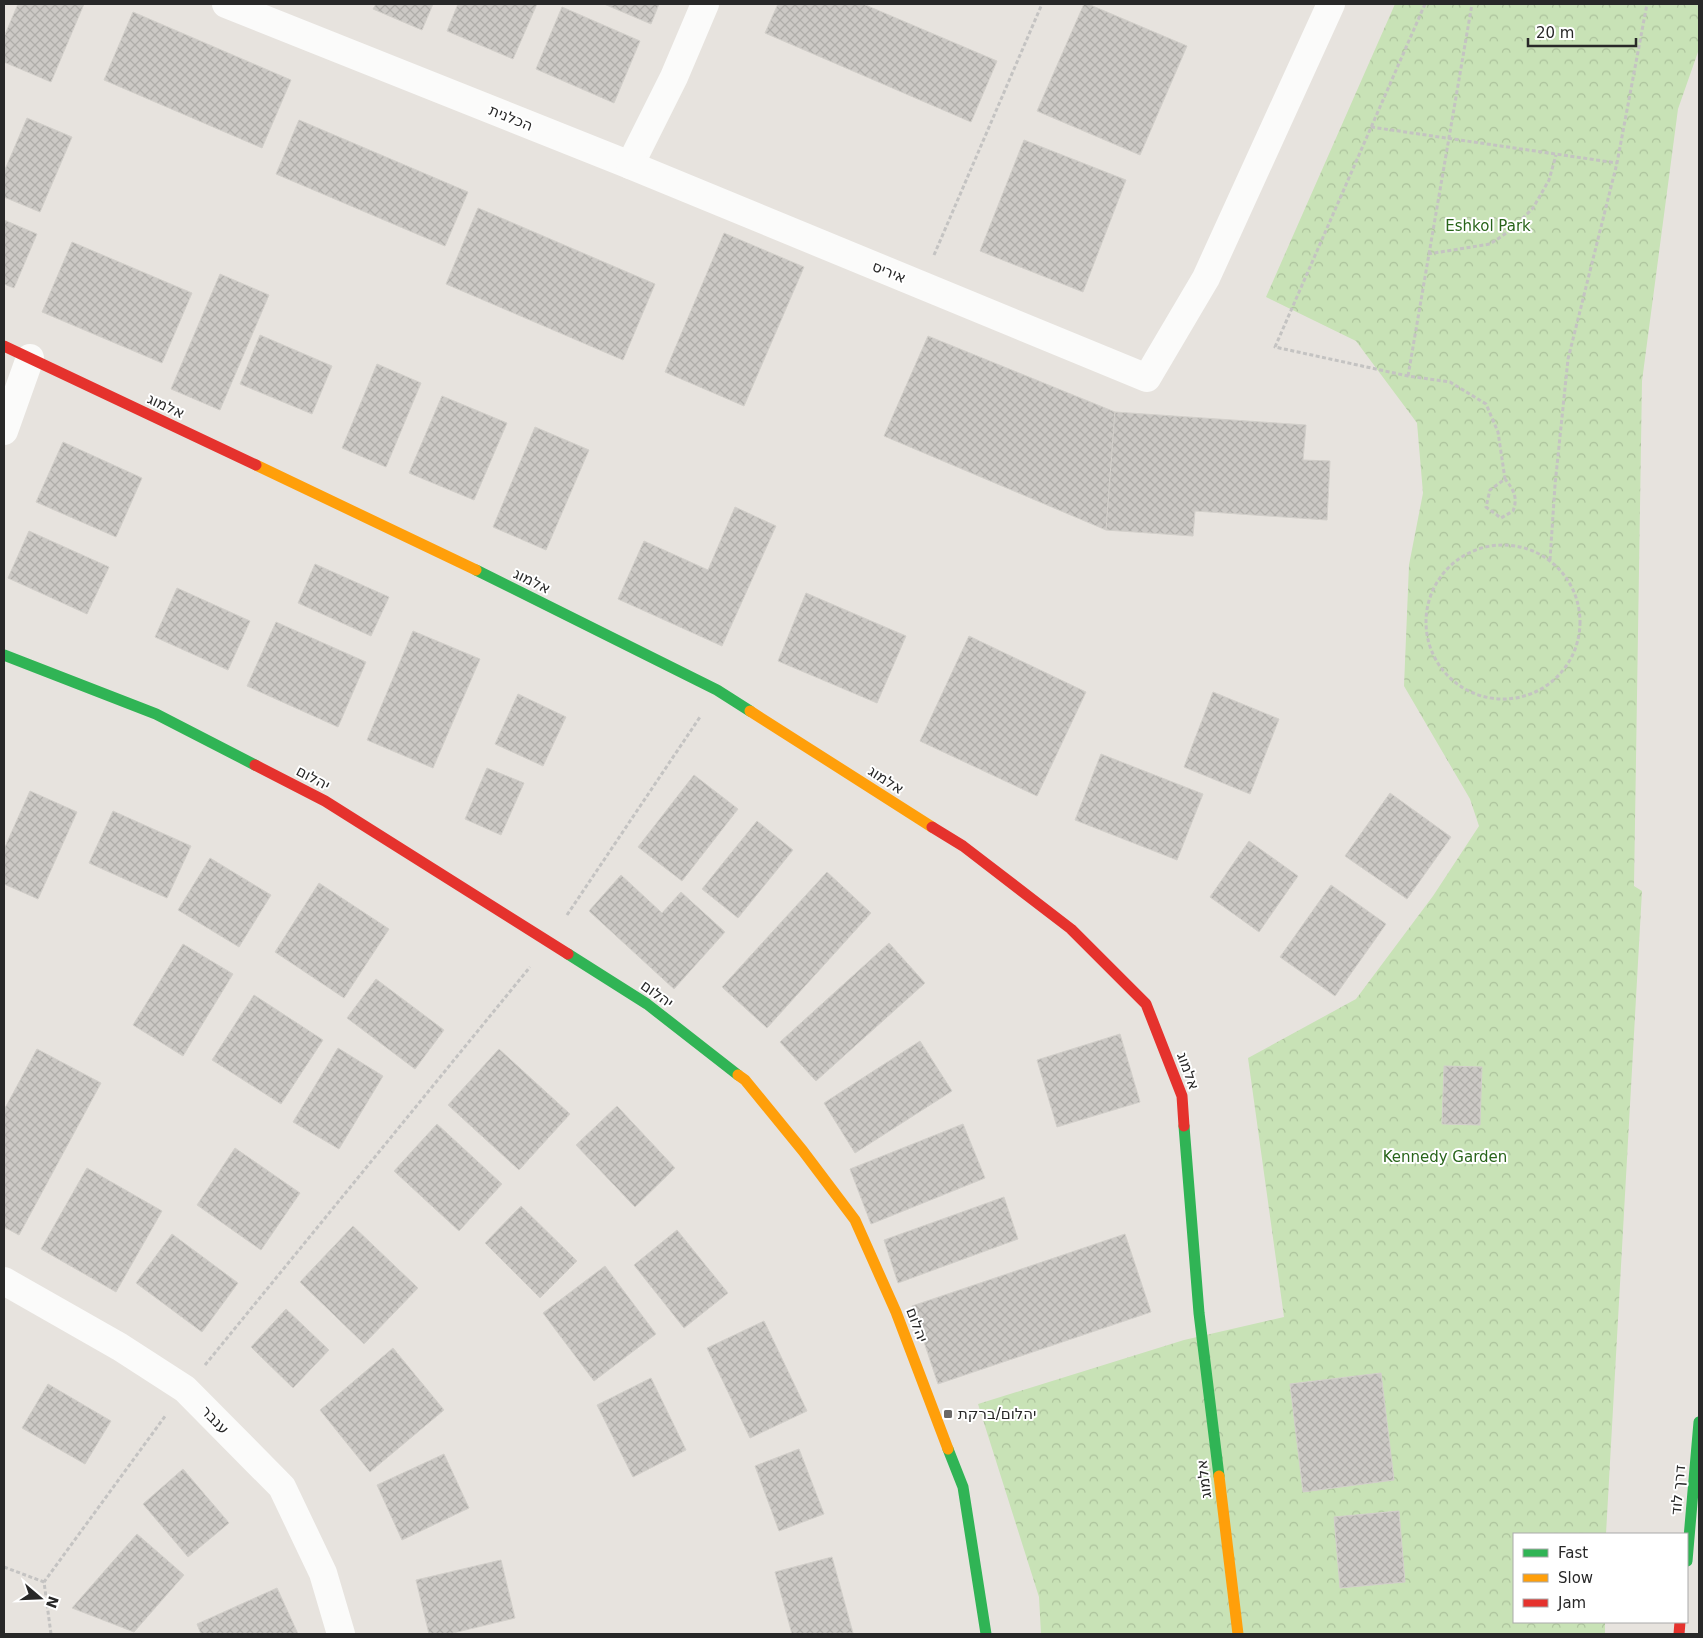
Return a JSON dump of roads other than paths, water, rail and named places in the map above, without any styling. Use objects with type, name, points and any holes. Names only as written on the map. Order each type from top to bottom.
[{"type":"street","name":"הכלנית","points":[[226,4],[630,165]]},
{"type":"street","points":[[630,165],[674,77],[705,4]]},
{"type":"street","name":"איריס","points":[[630,165],[1147,378],[1206,278],[1331,4]]},
{"type":"street","name":"אלמוג","points":[[4,346],[402,534],[717,690],[963,846],[1071,929],[1146,1004],[1182,1096],[1199,1313],[1238,1634]]},
{"type":"street","points":[[4,431],[30,358]]},
{"type":"street","name":"יהלום","points":[[4,655],[156,714],[325,801],[647,1004],[745,1080],[856,1220],[896,1312],[963,1487],[986,1634]]},
{"type":"street","name":"ענבר","points":[[4,1281],[120,1347],[185,1389],[282,1487],[323,1573],[341,1634]]},
{"type":"street","name":"דרך לוד","points":[[1688,1549],[1699,1422]]},
{"type":"place","name":"יהלום/ברקת","points":[[948,1414]]},
{"type":"park label","name":"Eshkol Park","points":[[1488,226]]},
{"type":"park label","name":"Kennedy Garden","points":[[1445,1157]]}]
